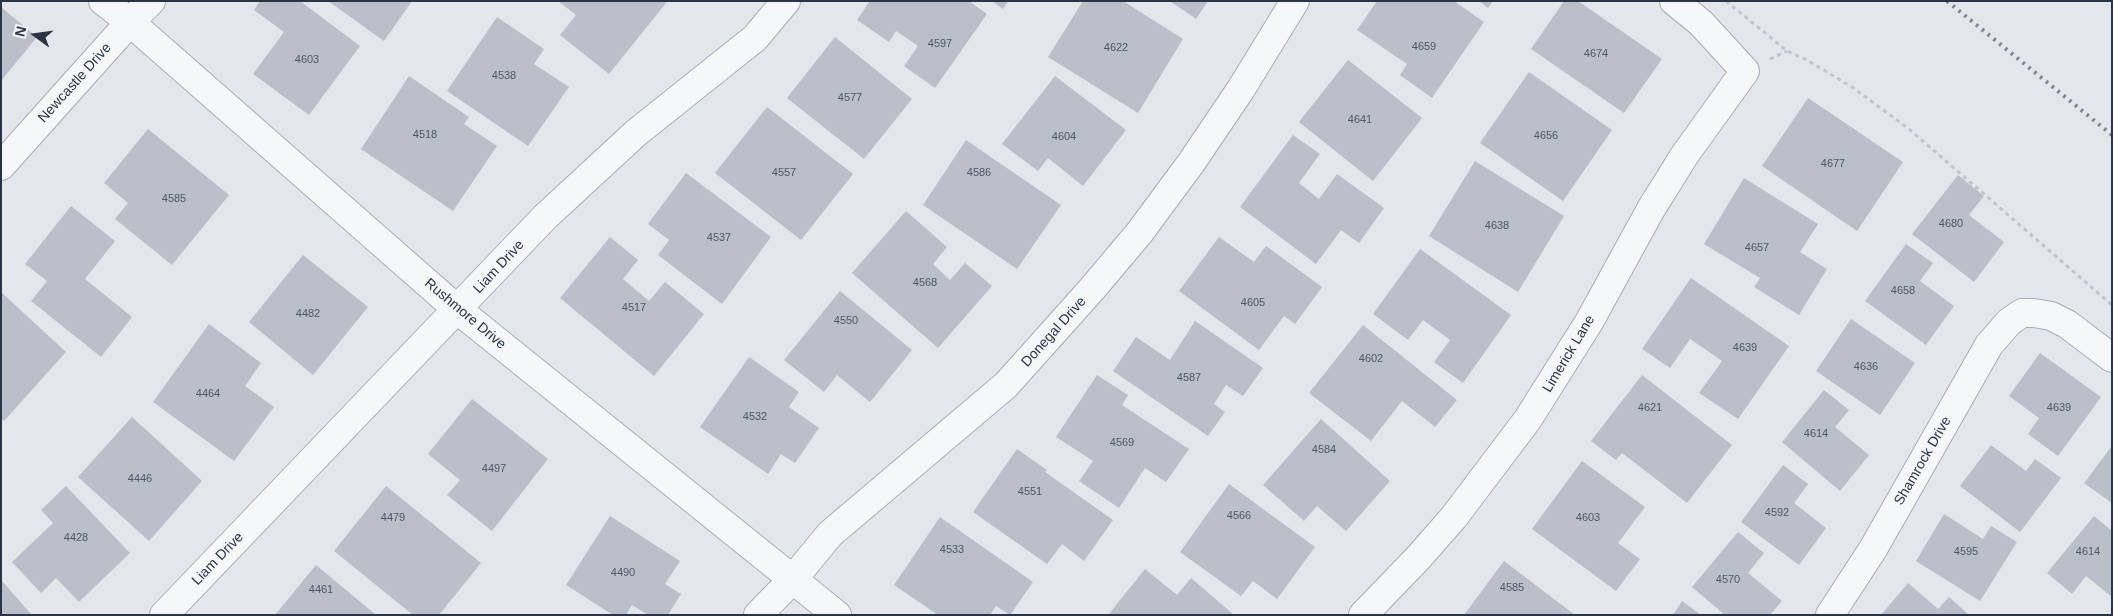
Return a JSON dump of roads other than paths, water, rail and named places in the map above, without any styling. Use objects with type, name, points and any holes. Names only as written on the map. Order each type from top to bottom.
[{"type":"street","name":"Rushmore Drive","points":[[103,1],[130,22],[458,310],[837,615]]},
{"type":"street","name":"Newcastle Drive","points":[[1,166],[151,1]]},
{"type":"street","name":"Liam Drive","points":[[164,615],[545,217],[636,133],[755,38],[786,1]]},
{"type":"street","name":"Donegal Drive","points":[[758,615],[793,579],[830,534],[1006,385],[1092,289],[1140,232],[1191,163],[1241,89],[1296,1]]},
{"type":"street","name":"Limerick Lane","points":[[1363,615],[1418,558],[1454,517],[1528,419],[1589,322],[1665,186],[1684,156],[1745,71],[1701,23],[1674,1]]},
{"type":"street","name":"Shamrock Drive","points":[[1830,615],[1873,549],[1989,345],[2010,322],[2022,313],[2051,316],[2067,324],[2112,358]]},
{"type":"railway","points":[[1947,1],[2112,135]]}]
